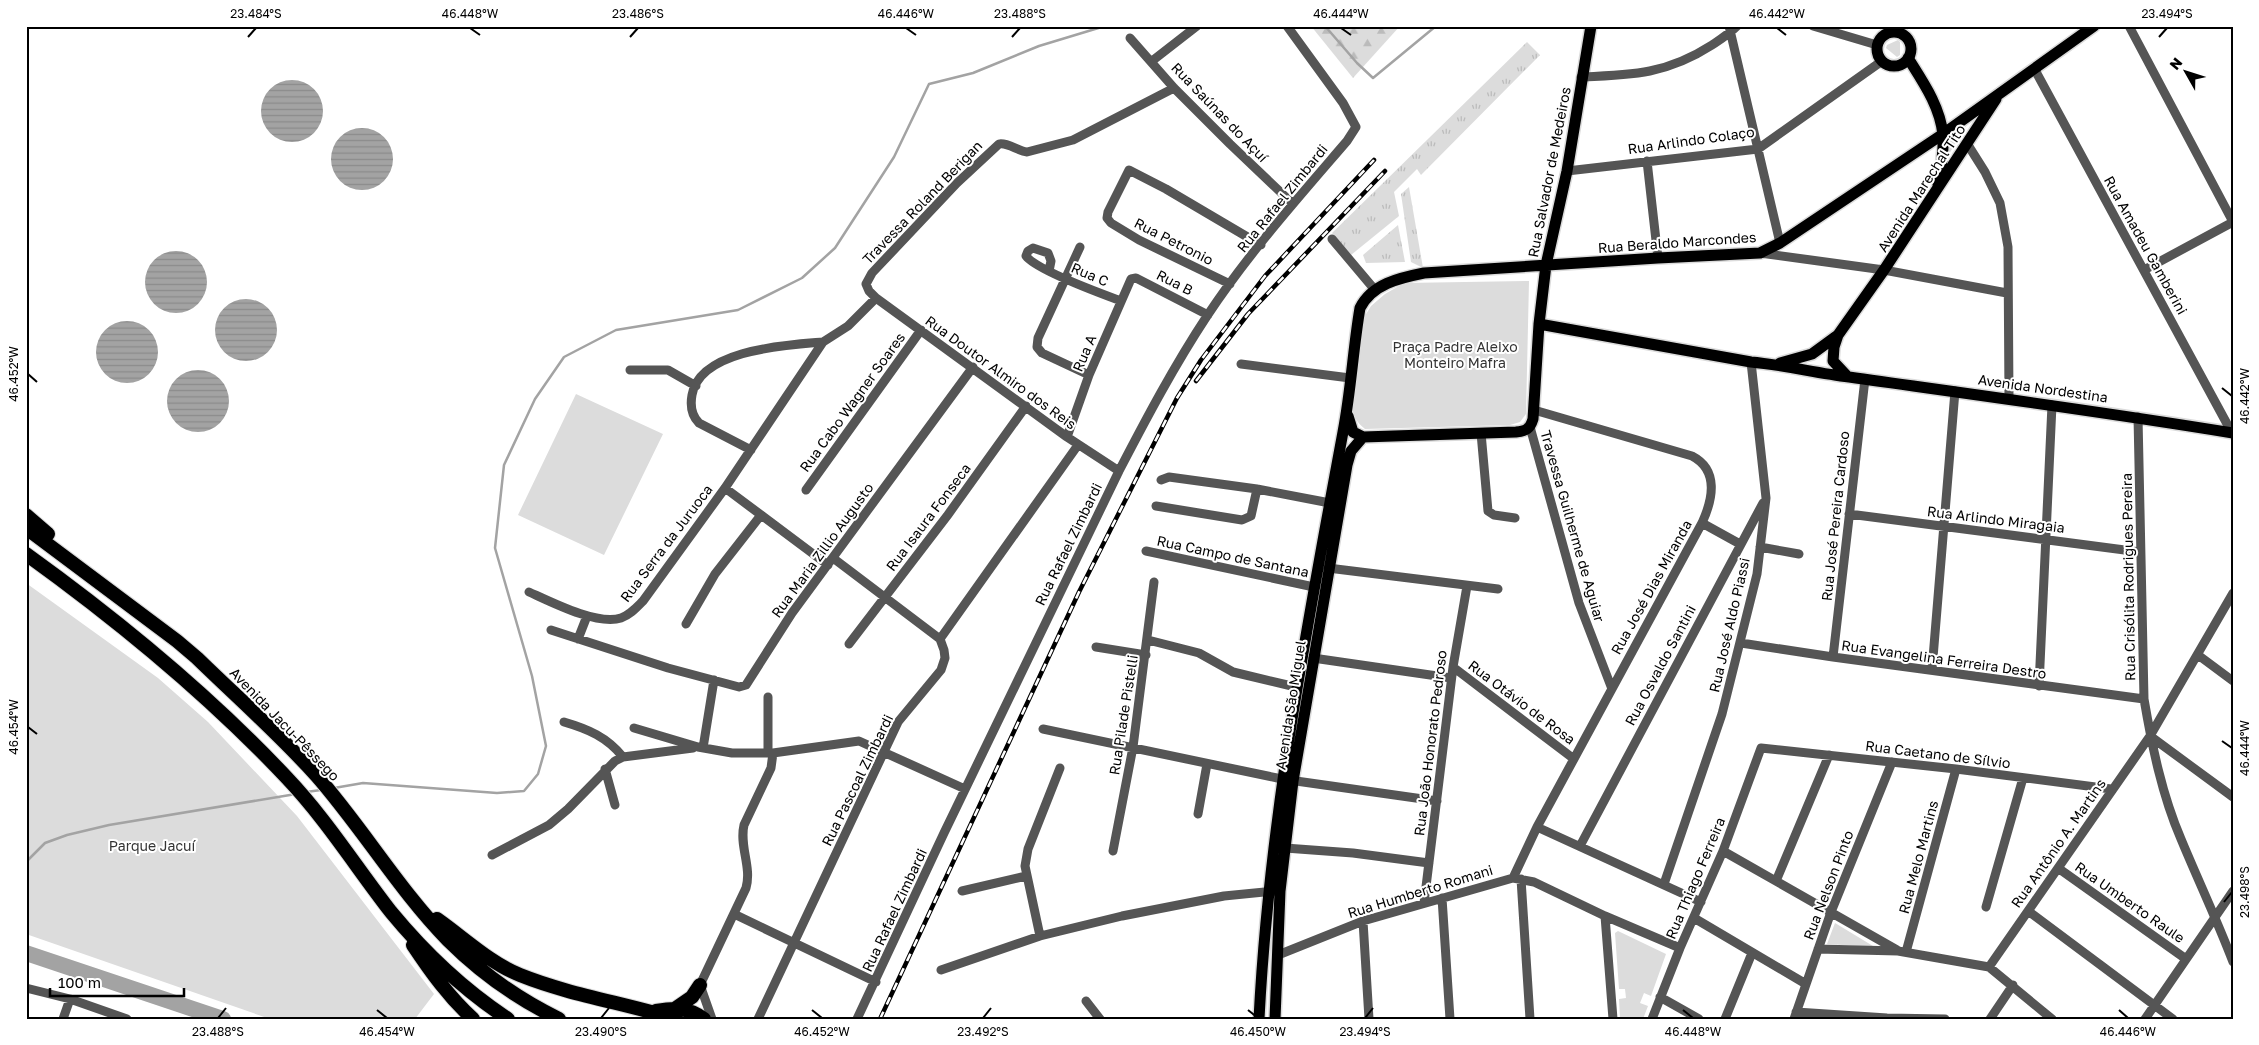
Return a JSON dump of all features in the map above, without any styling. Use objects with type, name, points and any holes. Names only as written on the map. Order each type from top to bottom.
[{"type":"highway","points":[[26,514],[48,534],[58,550]]},
{"type":"highway","points":[[26,528],[58,550]]},
{"type":"highway","name":"Avenida Jacu-Pêssego","points":[[58,550],[177,641],[315,774],[418,904],[448,939],[470,960],[515,994],[555,1017]]},
{"type":"highway","points":[[26,554],[162,660],[222,712],[287,778],[316,811],[393,913],[436,979],[473,1019]]},
{"type":"highway","points":[[26,564],[46,568]]},
{"type":"highway","points":[[418,904],[495,961],[520,975],[558,988],[653,1012],[676,1013],[690,1011],[704,1019]]},
{"type":"highway","points":[[393,913],[453,976],[508,1019]]},
{"type":"highway","points":[[676,1013],[692,997],[700,985]]},
{"type":"main road","name":"Rua Salvador de Medeiros","points":[[1539,324],[1546,266],[1567,171],[1581,77],[1591,26]]},
{"type":"main road","name":"Avenida Marechal Tito","points":[[1776,364],[1812,354],[1838,335],[1968,145],[1999,95],[2094,26]]},
{"type":"main road","points":[[1904,30],[1911,44],[1908,58],[1903,63],[1889,65],[1882,61],[1877,51],[1877,45],[1887,33],[1904,30]]},
{"type":"main road","points":[[1908,58],[1935,103],[1943,134],[1938,187]]},
{"type":"main road","name":"Rua Beraldo Marcondes","points":[[1375,290],[1399,278],[1424,274],[1760,253],[1780,243],[1999,95]]},
{"type":"main road","name":"Avenida São Miguel","points":[[1275,1019],[1280,891],[1285,848],[1288,780],[1296,687],[1347,409],[1360,308],[1375,290]]},
{"type":"main road","points":[[1363,437],[1525,431],[1530,427],[1534,410],[1539,324]]},
{"type":"main road","name":"Avenida Marechal Tito","points":[[1539,324],[1751,362],[1776,364],[1849,377]]},
{"type":"main road","points":[[1838,335],[1832,362],[1849,377]]},
{"type":"main road","name":"Avenida Nordestina","points":[[1849,377],[1955,390],[2232,433]]},
{"type":"main road","name":"Avenida São Miguel","points":[[1259,1019],[1268,890],[1313,658],[1349,457],[1354,446],[1363,437],[1353,432],[1350,427],[1347,409]]},
{"type":"street","points":[[1152,61],[1197,26]]},
{"type":"street","name":"Rua Rafael Zimbardi","points":[[857,1019],[965,789],[1119,472],[1208,315],[1230,284],[1356,127],[1351,116],[1316,64],[1287,26]]},
{"type":"street","points":[[1813,26],[1877,45]]},
{"type":"street","points":[[2129,26],[2233,222],[2144,270]]},
{"type":"street","points":[[1581,77],[1627,75],[1655,71],[1676,65],[1732,28],[1780,243]]},
{"type":"street","name":"Rua Saúnas do Açuí","points":[[1130,38],[1174,88],[1293,204]]},
{"type":"street","name":"Rua Arlindo Colaço","points":[[1567,171],[1758,149],[1882,61]]},
{"type":"street","name":"Rua Amadeu Gamberini","points":[[2035,70],[2232,433]]},
{"type":"street","name":"Travessa Roland Berigan","points":[[873,295],[866,284],[872,273],[957,183],[999,144],[1003,143],[1020,151],[1027,152],[1073,140],[1174,88]]},
{"type":"street","points":[[1968,145],[1985,172],[2000,203],[2008,247],[2009,399]]},
{"type":"street","points":[[1648,161],[1658,258]]},
{"type":"street","name":"Rua Petronio","points":[[1230,284],[1139,240],[1111,223],[1108,218],[1108,212],[1129,170],[1166,189],[1261,245]]},
{"type":"street","points":[[1332,239],[1375,290]]},
{"type":"street","points":[[1080,247],[1038,338],[1038,346],[1042,353],[1089,375]]},
{"type":"street","points":[[1760,253],[1884,270],[2007,293]]},
{"type":"street","name":"Rua C","points":[[1050,271],[1121,302]]},
{"type":"street","name":"Rua B","points":[[1130,280],[1136,278],[1208,315]]},
{"type":"street","name":"Rua A","points":[[1067,437],[1089,375],[1130,280]]},
{"type":"street","points":[[751,450],[699,423],[693,417],[691,403],[696,386],[709,370],[732,357],[770,346],[823,342],[859,316],[873,295]]},
{"type":"street","name":"Rua Doutor Almiro dos Reis","points":[[873,295],[1067,437],[1119,472]]},
{"type":"street","name":"Rua Cabo Wagner Soares","points":[[806,490],[921,330]]},
{"type":"street","name":"Rua Serra da Juruoca","points":[[529,592],[549,602],[587,616],[610,620],[629,614],[643,601],[725,488],[823,342]]},
{"type":"street","name":"Rua José Aldo Piassi","points":[[1664,884],[1722,714],[1757,574],[1766,498],[1751,362]]},
{"type":"street","points":[[1241,364],[1350,378]]},
{"type":"street","name":"Rua Maria Zillio Augusto","points":[[551,630],[668,668],[739,686],[746,685],[792,613],[972,367]]},
{"type":"street","points":[[630,370],[668,370],[696,386]]},
{"type":"street","name":"Rua José Pereira Cardoso","points":[[1833,657],[1865,379]]},
{"type":"street","points":[[1932,670],[1955,390]]},
{"type":"street","points":[[2039,686],[2052,405]]},
{"type":"street","name":"Rua Isaura Fonseca","points":[[849,644],[947,516],[1026,406]]},
{"type":"street","name":"Rua José Dias Miranda","points":[[1517,879],[1537,827],[1702,523],[1710,501],[1712,484],[1710,473],[1700,461],[1692,456],[1534,410]]},
{"type":"street","name":"Rua Crisólita Rodrigues Pereira","points":[[2138,417],[2144,699],[2150,736],[2180,838],[2216,916],[2233,962]]},
{"type":"street","name":"Travessa Guilherme de Aguiar","points":[[1530,427],[1579,603],[1612,689]]},
{"type":"street","points":[[1481,433],[1488,510],[1494,515],[1515,518]]},
{"type":"street","points":[[725,488],[761,515],[885,596],[940,639],[1078,444]]},
{"type":"street","points":[[1161,480],[1169,477],[1257,489],[1330,503]]},
{"type":"street","points":[[1156,506],[1242,520],[1251,516],[1257,489]]},
{"type":"street","name":"Rua Osvaldo Santini","points":[[1580,846],[1766,498]]},
{"type":"street","name":"Rua Arlindo Miragaia","points":[[1849,514],[2140,552]]},
{"type":"street","points":[[686,624],[715,574],[761,515]]},
{"type":"street","points":[[1702,523],[1740,544]]},
{"type":"street","points":[[1760,547],[1798,554]]},
{"type":"street","name":"Rua Campo de Santana","points":[[1146,552],[1314,587]]},
{"type":"street","points":[[1328,568],[1498,589]]},
{"type":"street","name":"Rua Pilade Pistelli","points":[[1113,851],[1133,747],[1154,582]]},
{"type":"street","name":"Rua João Honorato Pedroso","points":[[1424,903],[1451,678],[1467,586]]},
{"type":"street","name":"Rua Antônio A. Martins","points":[[1989,967],[2150,736],[2232,595]]},
{"type":"street","points":[[578,639],[587,616]]},
{"type":"street","name":"Rua Pascoal Zimbardi","points":[[758,1019],[898,722],[941,670],[945,658],[940,639]]},
{"type":"street","points":[[1148,640],[1199,653],[1233,672],[1296,687]]},
{"type":"street","name":"Rua Evangelina Ferreira Destro","points":[[1741,643],[2039,686],[2144,699]]},
{"type":"street","points":[[1096,647],[1146,654]]},
{"type":"street","points":[[2198,655],[2233,681]]},
{"type":"street","points":[[1313,658],[1451,678]]},
{"type":"street","name":"Rua Otávio de Rosa","points":[[1453,666],[1574,759]]},
{"type":"street","points":[[700,748],[714,680]]},
{"type":"street","points":[[712,1019],[700,985],[748,881],[742,833],[771,768],[768,697]]},
{"type":"street","points":[[564,722],[599,735],[615,747],[623,757]]},
{"type":"street","points":[[634,728],[700,748],[732,753],[770,753],[853,741],[866,743],[965,789]]},
{"type":"street","points":[[1042,729],[1288,780],[1437,801]]},
{"type":"street","points":[[2150,736],[2233,796]]},
{"type":"street","points":[[492,855],[549,825],[578,799],[605,769],[623,757],[700,748]]},
{"type":"street","name":"Rua Caetano de Sílvio","points":[[1761,748],[1956,769],[2112,789]]},
{"type":"street","name":"Rua Thiago Ferreira","points":[[1652,1019],[1680,948],[1723,852],[1761,748]]},
{"type":"street","points":[[1776,882],[1829,755]]},
{"type":"street","name":"Rua Nelson Pinto","points":[[1795,1015],[1831,912],[1892,762]]},
{"type":"street","points":[[1198,814],[1207,764]]},
{"type":"street","points":[[1040,936],[1025,866],[1028,850],[1060,768]]},
{"type":"street","points":[[605,769],[615,805]]},
{"type":"street","name":"Rua Melo Martins","points":[[1902,952],[1956,769]]},
{"type":"street","points":[[1986,907],[2023,778]]},
{"type":"street","points":[[1537,827],[1701,902]]},
{"type":"street","points":[[1285,848],[1353,853],[1429,863]]},
{"type":"street","points":[[1723,852],[1902,952]]},
{"type":"street","name":"Rua Umberto Raule","points":[[2058,868],[2186,959]]},
{"type":"street","points":[[962,891],[1026,876]]},
{"type":"street","points":[[1530,1019],[1517,879],[1534,882],[1605,916],[1680,948]]},
{"type":"street","name":"Rua Humberto Romani","points":[[1278,955],[1362,921],[1517,879]]},
{"type":"street","points":[[941,970],[1040,936],[1173,905],[1268,890],[1280,891]]},
{"type":"street","points":[[2145,1019],[2233,891]]},
{"type":"street","points":[[1442,898],[1450,1019]]},
{"type":"street","points":[[2028,911],[2174,1019]]},
{"type":"street","points":[[734,914],[876,982]]},
{"type":"street","points":[[1605,916],[1612,1019]]},
{"type":"street","points":[[1694,918],[1806,984]]},
{"type":"street","points":[[1362,921],[1369,1019]]},
{"type":"street","points":[[1818,949],[1902,952],[1989,967],[2052,1019]]},
{"type":"street","points":[[1725,1019],[1752,953]]},
{"type":"street","points":[[1990,1019],[2013,985]]},
{"type":"street","points":[[26,988],[70,999],[127,1019]]},
{"type":"street","points":[[1660,998],[1699,1019]]},
{"type":"street","points":[[64,1019],[70,999]]},
{"type":"street","points":[[1086,1001],[1095,1017]]},
{"type":"street","points":[[1795,1015],[1887,1019],[1945,1019]]},
{"type":"green space","points":[[1311,26],[1400,26],[1353,78]]},
{"type":"green space","points":[[1898,40],[1900,42],[1900,55],[1897,57],[1886,48],[1887,45]]},
{"type":"green space","points":[[1527,42],[1540,55],[1421,175],[1417,169],[1394,192],[1399,216],[1351,255],[1332,233]]},
{"type":"green space","points":[[1967,124],[1949,154],[1947,137]]},
{"type":"green space","points":[[1409,187],[1423,268],[1411,262],[1401,194]]},
{"type":"green space","points":[[1398,225],[1405,262],[1366,263],[1363,255]]},
{"type":"green space","name":"Praça Padre Aleixo Monteiro Mafra","points":[[1529,281],[1526,414],[1520,422],[1510,425],[1365,429],[1359,424],[1354,415],[1352,404],[1363,319],[1371,306],[1385,294],[1404,283]]},
{"type":"green space","points":[[576,394],[663,434],[604,555],[518,515]]},
{"type":"green space","name":"Parque Jacuí","points":[[26,583],[158,678],[208,722],[297,816],[434,994],[415,1019],[270,1019],[26,934]]},
{"type":"green space","points":[[1835,923],[1873,946],[1873,947],[1827,944]]},
{"type":"green space","points":[[1618,931],[1666,954],[1651,996],[1644,993],[1640,1003],[1648,1006],[1643,1019],[1620,1019],[1619,999],[1626,998],[1625,989],[1619,989],[1615,933]]},
{"type":"shaded area","points":[[292,80],[304,83],[314,89],[320,99],[323,111],[320,123],[314,133],[304,139],[292,142],[280,139],[270,133],[264,123],[261,111],[264,99],[270,89],[280,83]]},
{"type":"shaded area","points":[[362,128],[374,131],[384,137],[390,147],[393,159],[390,171],[384,181],[374,187],[362,190],[350,187],[340,181],[334,171],[331,159],[334,147],[340,137],[350,131]]},
{"type":"shaded area","points":[[176,251],[188,254],[198,260],[204,270],[207,282],[204,294],[198,304],[188,310],[176,313],[164,310],[154,304],[148,294],[145,282],[148,270],[154,260],[164,254]]},
{"type":"shaded area","points":[[246,299],[258,302],[268,308],[274,318],[277,330],[274,342],[268,352],[258,358],[246,361],[234,358],[224,352],[218,342],[215,330],[218,318],[224,308],[234,302]]},
{"type":"shaded area","points":[[127,321],[139,324],[149,330],[155,340],[158,352],[155,364],[149,374],[139,380],[127,383],[115,380],[105,374],[99,364],[96,352],[99,340],[105,330],[115,324]]},
{"type":"shaded area","points":[[198,370],[210,373],[220,379],[226,389],[229,401],[226,413],[220,423],[210,429],[198,432],[186,429],[176,423],[170,413],[167,401],[170,389],[176,379],[186,373]]},
{"type":"waterway","points":[[334,788],[363,783],[497,793],[524,791],[538,774],[546,746],[532,676],[495,548],[504,465],[535,399],[564,357],[616,330],[738,310],[802,278],[835,248],[894,157],[929,84],[973,73],[1039,46],[1105,26]]},
{"type":"waterway","points":[[1325,26],[1357,63],[1373,78],[1436,26]]},
{"type":"waterway","points":[[306,792],[321,790]]},
{"type":"waterway","points":[[26,862],[45,843],[67,835],[109,825],[296,794]]},
{"type":"waterway","points":[[26,953],[223,1019]]},
{"type":"railway","points":[[880,1019],[1079,592],[1177,398],[1201,360],[1265,276],[1374,160]]},
{"type":"railway","points":[[1196,381],[1248,314],[1385,171]]}]
